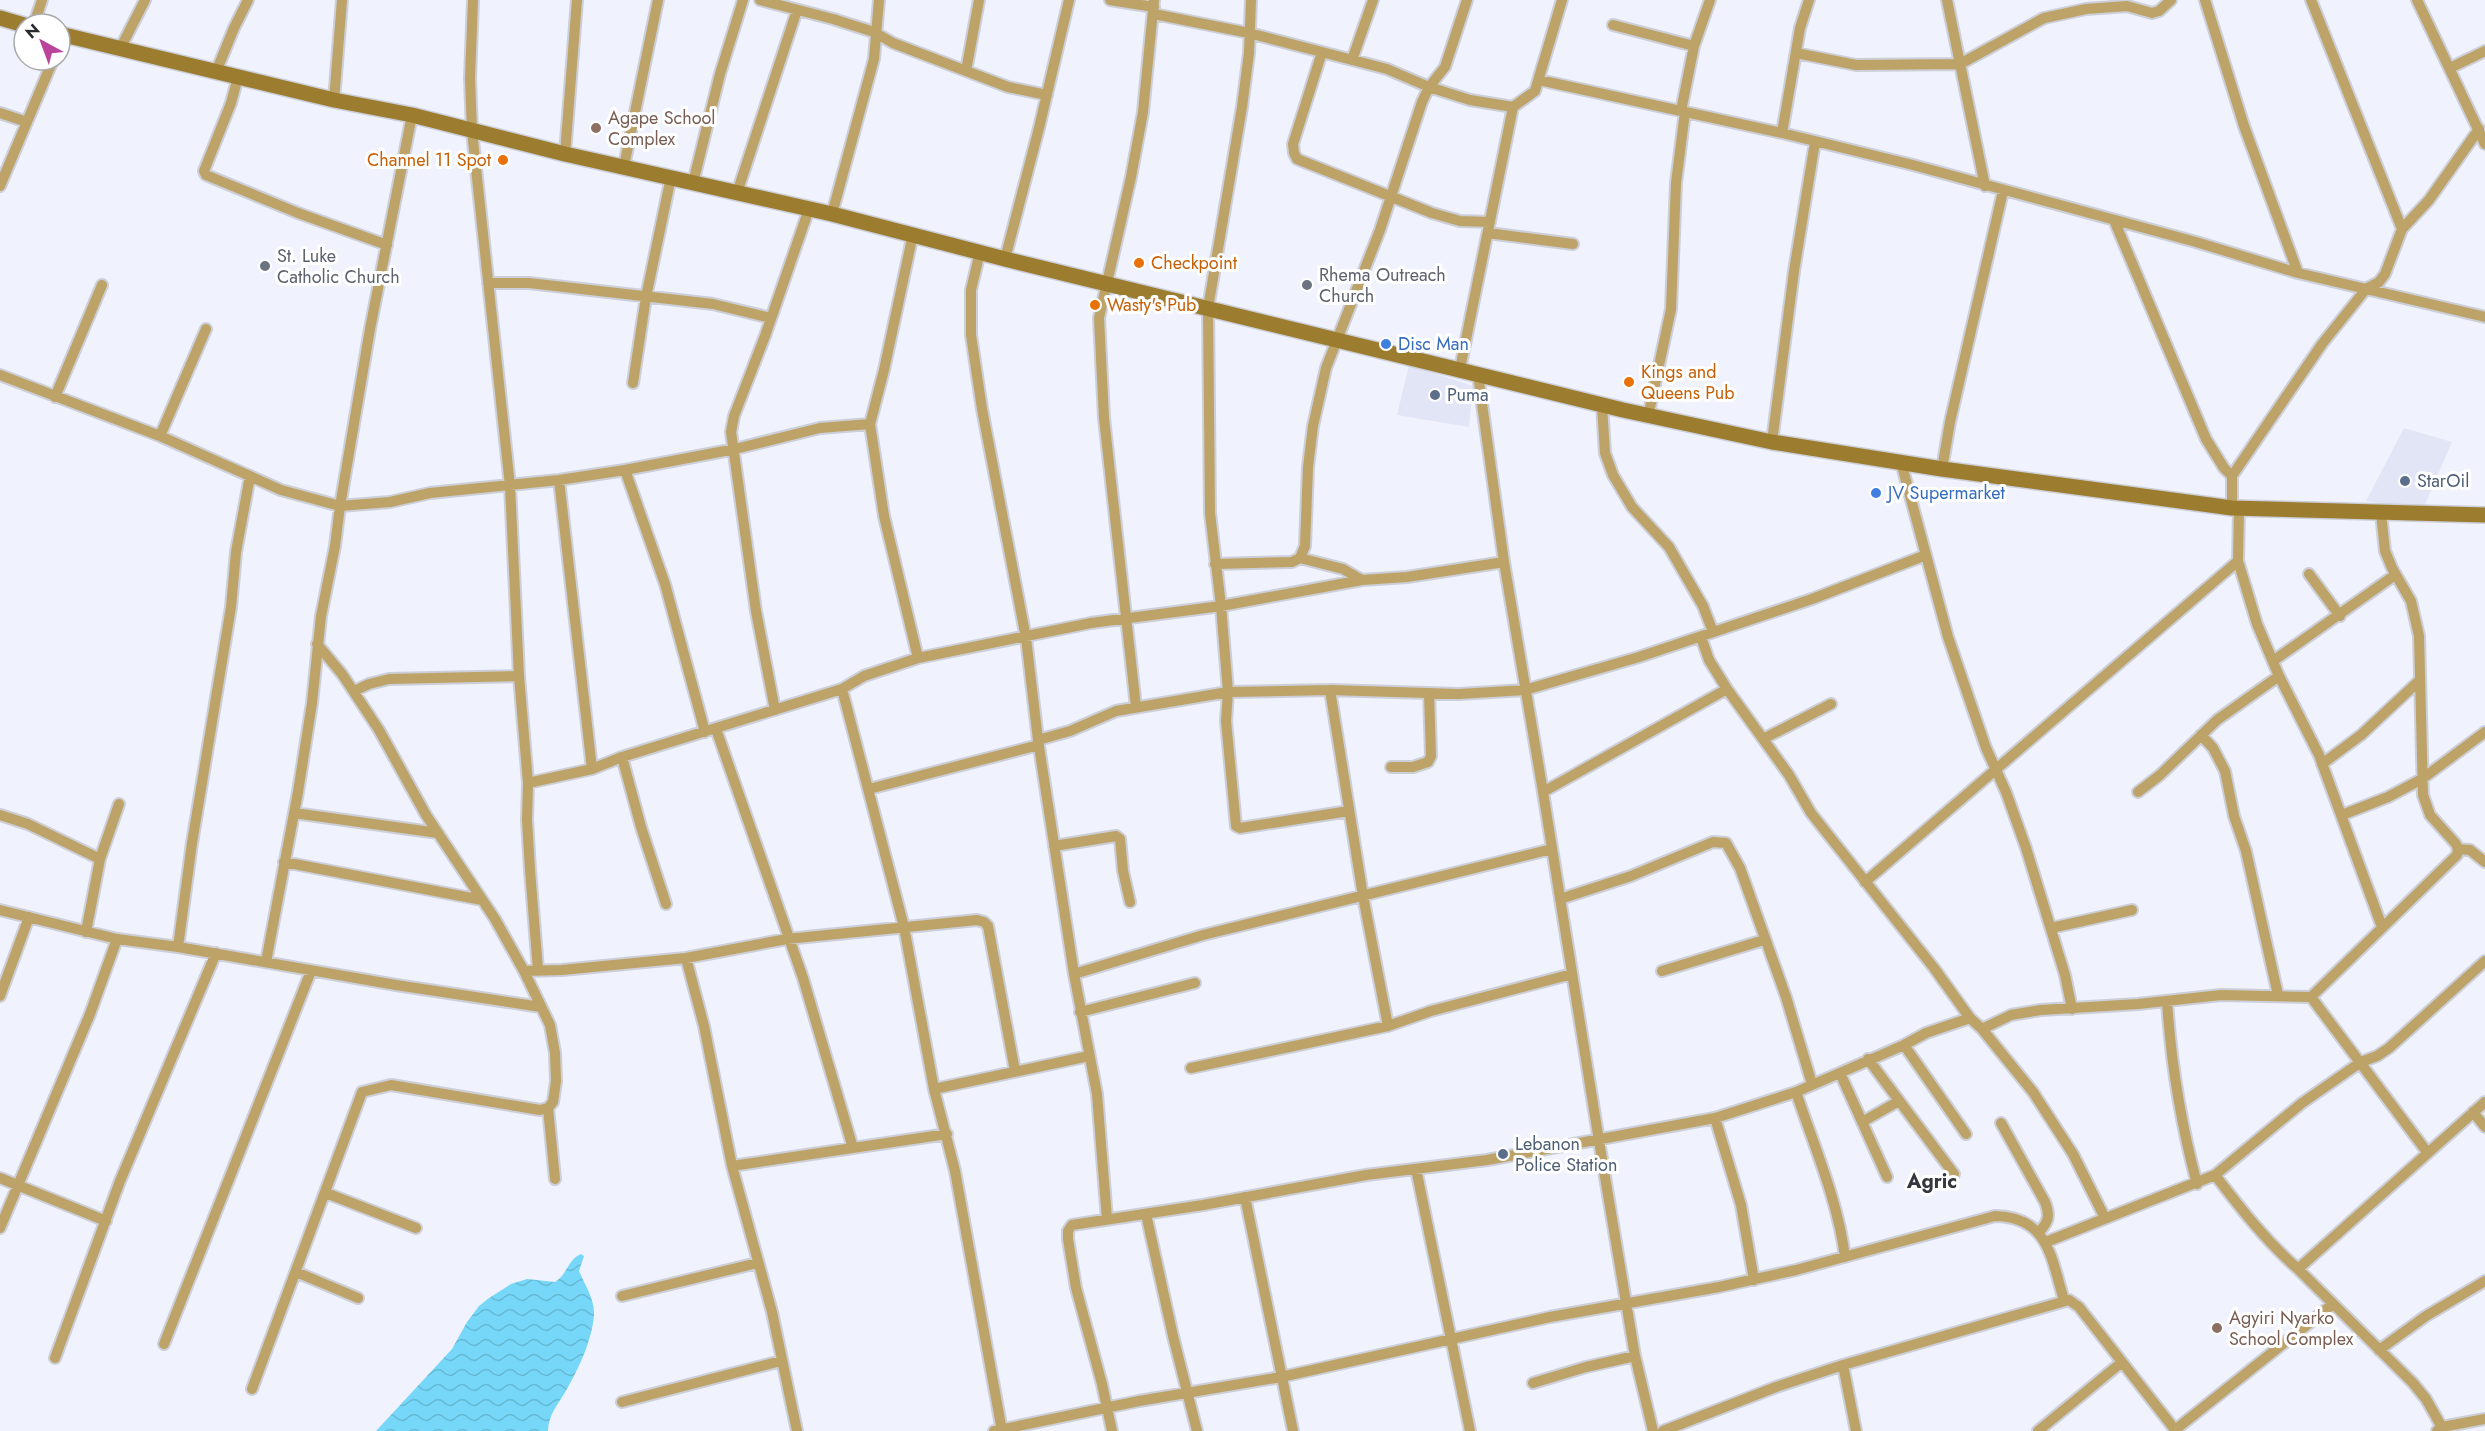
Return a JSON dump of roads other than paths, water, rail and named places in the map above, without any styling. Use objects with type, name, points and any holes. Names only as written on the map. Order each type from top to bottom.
[{"type":"main road","points":[[72,39],[334,100],[412,115],[565,154],[832,214],[1005,259],[1648,417],[1772,442],[1942,470],[2235,508],[2485,515]]},
{"type":"street","points":[[120,49],[145,0]]},
{"type":"street","points":[[216,72],[248,0]]},
{"type":"street","points":[[334,100],[342,0]]},
{"type":"street","points":[[473,0],[470,78],[472,131],[510,486],[519,676],[528,783],[527,820],[538,969]]},
{"type":"street","points":[[565,154],[577,0]]},
{"type":"street","points":[[624,166],[658,0]]},
{"type":"street","points":[[693,183],[720,74],[743,0]]},
{"type":"street","points":[[760,0],[874,32],[893,43],[1008,87],[1047,95]]},
{"type":"street","points":[[832,214],[874,59],[874,32],[879,0]]},
{"type":"street","points":[[966,71],[979,0]]},
{"type":"street","points":[[1005,259],[1069,0]]},
{"type":"street","points":[[1110,0],[1154,7],[1386,69],[1430,87],[1481,102],[1513,107]]},
{"type":"street","points":[[1251,0],[1242,107],[1208,308],[1210,513],[1221,606],[1228,692],[1226,722],[1236,826],[1240,828],[1349,811]]},
{"type":"street","points":[[1352,60],[1373,0]]},
{"type":"street","points":[[1215,564],[1292,562],[1300,558],[1305,546],[1308,467],[1313,426],[1326,368],[1392,195],[1422,102],[1444,67],[1467,0]]},
{"type":"street","points":[[1460,369],[1513,107],[1535,91],[1562,0]]},
{"type":"street","points":[[1648,417],[1671,309],[1683,111],[1694,46],[1710,0]]},
{"type":"street","points":[[1782,133],[1800,28],[1809,0]]},
{"type":"street","points":[[1947,0],[1985,186]]},
{"type":"street","points":[[1796,53],[1856,65],[1960,64],[2044,18],[2058,14],[2127,6],[2152,13],[2159,11],[2171,0]]},
{"type":"street","points":[[2205,0],[2244,126],[2298,273]]},
{"type":"street","points":[[2311,0],[2402,229]]},
{"type":"street","points":[[2418,0],[2485,144]]},
{"type":"street","points":[[1136,707],[1104,418],[1099,318],[1131,177],[1143,112],[1154,7]]},
{"type":"street","points":[[737,193],[797,10]]},
{"type":"street","points":[[1613,25],[1694,46]]},
{"type":"street","points":[[2450,68],[2485,51]]},
{"type":"street","points":[[1322,52],[1293,144],[1297,159],[1305,164],[1392,195],[1432,213],[1489,228],[1573,244]]},
{"type":"street","points":[[0,186],[48,72]]},
{"type":"street","points":[[238,77],[231,104],[204,171],[206,175],[298,213],[387,244]]},
{"type":"street","points":[[1539,80],[1782,133],[1913,165],[2298,273],[2485,317]]},
{"type":"street","points":[[0,113],[27,122]]},
{"type":"street","points":[[266,962],[294,813],[312,703],[317,644],[336,546],[340,506],[370,329],[412,115]]},
{"type":"street","points":[[2382,927],[2322,764],[2256,624],[2238,561],[2232,476],[2297,378],[2366,289],[2379,282],[2385,274],[2402,229],[2429,200],[2479,129]]},
{"type":"street","points":[[1772,442],[1794,272],[1815,142]]},
{"type":"street","points":[[633,383],[646,297],[671,177]]},
{"type":"street","points":[[1942,470],[1952,411],[2003,191]]},
{"type":"street","points":[[776,710],[756,611],[731,432],[734,416],[809,209]]},
{"type":"street","points":[[2114,220],[2206,439],[2224,468],[2232,476]]},
{"type":"street","points":[[913,234],[870,424],[884,516],[918,658]]},
{"type":"street","points":[[980,252],[971,290],[971,334],[982,409],[1026,638],[1038,743],[1054,846],[1080,1012],[1097,1094],[1107,1219]]},
{"type":"street","points":[[488,283],[529,283],[713,304],[771,318]]},
{"type":"street","points":[[55,397],[102,285]]},
{"type":"street","points":[[160,436],[206,329]]},
{"type":"street","points":[[0,375],[160,436],[299,496],[340,506],[390,502],[430,493],[510,486],[625,470],[735,449],[820,428],[870,424]]},
{"type":"street","points":[[1478,375],[1504,562],[1599,1141],[1628,1303],[1635,1356],[1653,1431]]},
{"type":"street","points":[[1602,405],[1605,453],[1613,476],[1632,507],[1669,547],[1703,606],[1713,632]]},
{"type":"street","points":[[1902,462],[1947,637],[2026,848],[2051,928],[2072,1009]]},
{"type":"street","points":[[625,470],[665,584],[710,730],[803,978],[853,1148]]},
{"type":"street","points":[[178,947],[192,843],[231,607],[236,552],[250,476]]},
{"type":"street","points":[[559,480],[592,769]]},
{"type":"street","points":[[1982,1029],[2011,1015],[2026,1011],[2221,995],[2311,997],[2457,855],[2456,844],[2430,815],[2426,806],[2422,779],[2420,680],[2415,615],[2411,601],[2395,575],[2385,552],[2381,513]]},
{"type":"street","points":[[869,789],[1038,743],[1116,711],[1228,692],[1330,690],[1501,693],[1525,690],[1701,637],[1823,595],[1926,555]]},
{"type":"street","points":[[1300,558],[1343,569],[1362,580]]},
{"type":"street","points":[[1865,882],[2238,561]]},
{"type":"street","points":[[528,783],[592,769],[622,757],[842,689],[864,676],[918,658],[1125,618],[1221,606],[1362,580],[1407,577],[1504,562]]},
{"type":"street","points":[[2309,574],[2340,616]]},
{"type":"street","points":[[2273,662],[2395,575]]},
{"type":"street","points":[[1701,637],[1709,660],[1727,689],[1811,813],[1935,968],[1970,1018],[1982,1029],[2033,1092],[2058,1127],[2105,1218]]},
{"type":"street","points":[[252,1389],[362,1092],[391,1085],[540,1110],[548,1108],[553,1102],[556,1080],[555,1053],[550,1025],[524,971],[482,900],[438,833],[379,730],[354,691],[317,644]]},
{"type":"street","points":[[2138,792],[2160,775],[2223,715],[2279,675]]},
{"type":"street","points":[[354,691],[389,679],[519,676]]},
{"type":"street","points":[[2322,764],[2361,735],[2420,680]]},
{"type":"street","points":[[842,689],[904,927],[934,1089],[947,1134],[999,1430],[1106,1408],[1281,1377],[1550,1317],[1754,1280],[1995,1216],[2011,1216],[2024,1220],[2039,1232],[2046,1242],[2064,1300]]},
{"type":"street","points":[[1543,792],[1727,689]]},
{"type":"street","points":[[1330,690],[1363,896],[1388,1026]]},
{"type":"street","points":[[1391,767],[1413,766],[1428,762],[1431,756],[1429,693]]},
{"type":"street","points":[[1763,739],[1831,704]]},
{"type":"street","points":[[2342,815],[2388,797],[2422,779],[2485,732]]},
{"type":"street","points":[[2201,735],[2213,748],[2225,771],[2234,816],[2246,850],[2278,995]]},
{"type":"street","points":[[622,757],[641,827],[666,903]]},
{"type":"street","points":[[86,932],[100,859],[119,804]]},
{"type":"street","points":[[294,813],[438,833]]},
{"type":"street","points":[[0,815],[28,824],[100,859]]},
{"type":"street","points":[[1054,846],[1116,836],[1120,839],[1123,871],[1130,902]]},
{"type":"street","points":[[1560,899],[1631,876],[1679,855],[1721,841],[1730,848],[1740,868],[1786,997],[1812,1084]]},
{"type":"street","points":[[1074,974],[1203,935],[1552,849]]},
{"type":"street","points":[[2458,849],[2470,850],[2485,862]]},
{"type":"street","points":[[284,862],[482,900]]},
{"type":"street","points":[[0,910],[117,939],[216,953],[541,1007]]},
{"type":"street","points":[[2051,928],[2132,910]]},
{"type":"street","points":[[0,996],[29,917]]},
{"type":"street","points":[[524,971],[562,970],[686,958],[787,939],[976,920],[988,926],[1015,1071]]},
{"type":"street","points":[[0,1228],[90,1014],[117,939]]},
{"type":"street","points":[[1662,971],[1764,940]]},
{"type":"street","points":[[55,1358],[120,1181],[216,953]]},
{"type":"street","points":[[686,958],[704,1026],[732,1166],[772,1312],[797,1431]]},
{"type":"street","points":[[2046,1242],[2215,1175],[2302,1103],[2361,1062],[2378,1056],[2389,1048],[2485,961]]},
{"type":"street","points":[[164,1344],[311,970]]},
{"type":"street","points":[[1191,1068],[1388,1026],[1431,1011],[1572,974]]},
{"type":"street","points":[[1080,1012],[1195,983]]},
{"type":"street","points":[[2311,997],[2427,1152]]},
{"type":"street","points":[[2167,1001],[2169,1039],[2180,1113],[2197,1184]]},
{"type":"street","points":[[1112,1431],[1076,1288],[1068,1231],[1072,1225],[1366,1175],[1487,1160],[1715,1118],[1796,1092],[1904,1045],[1926,1033],[1970,1018]]},
{"type":"street","points":[[1904,1045],[1966,1134]]},
{"type":"street","points":[[934,1089],[1089,1056]]},
{"type":"street","points":[[1868,1059],[1954,1174]]},
{"type":"street","points":[[1840,1073],[1887,1178]]},
{"type":"street","points":[[1796,1092],[1842,1234],[1845,1257]]},
{"type":"street","points":[[1862,1122],[1899,1101]]},
{"type":"street","points":[[2298,1269],[2485,1102]]},
{"type":"street","points":[[548,1108],[555,1179]]},
{"type":"street","points":[[2473,1112],[2485,1127]]},
{"type":"street","points":[[1715,1118],[1741,1205],[1754,1280]]},
{"type":"street","points":[[2001,1123],[2049,1213],[2047,1224],[2039,1232]]},
{"type":"street","points":[[732,1166],[947,1134]]},
{"type":"street","points":[[1416,1169],[1470,1431]]},
{"type":"street","points":[[2215,1175],[2265,1238],[2412,1383],[2426,1400],[2441,1430],[2485,1419]]},
{"type":"street","points":[[0,1178],[106,1221]]},
{"type":"street","points":[[326,1193],[416,1228]]},
{"type":"street","points":[[1245,1197],[1293,1431]]},
{"type":"street","points":[[1146,1214],[1197,1431]]},
{"type":"street","points":[[622,1296],[757,1263]]},
{"type":"street","points":[[296,1272],[358,1298]]},
{"type":"street","points":[[2379,1350],[2426,1316],[2485,1281]]},
{"type":"street","points":[[1663,1431],[1776,1387],[1843,1365],[2064,1300],[2069,1300],[2079,1308],[2175,1430],[2332,1304]]},
{"type":"street","points":[[1533,1383],[1586,1367],[1635,1356]]},
{"type":"street","points":[[622,1402],[781,1361]]},
{"type":"street","points":[[2038,1431],[2122,1362]]},
{"type":"street","points":[[1843,1365],[1856,1431]]},
{"type":"water","points":[[581,1254],[584,1256],[579,1271],[593,1304],[593,1324],[588,1344],[572,1381],[552,1414],[548,1431],[376,1431],[452,1349],[479,1306],[511,1284],[527,1279],[555,1282]]},
{"type":"place","name":"Agape School Complex","points":[[596,128]]},
{"type":"place","name":"Channel 11 Spot","points":[[503,160]]},
{"type":"place","name":"Checkpoint","points":[[1139,263]]},
{"type":"place","name":"St. Luke Catholic Church","points":[[265,266]]},
{"type":"place","name":"Rhema Outreach Church","points":[[1307,285]]},
{"type":"place","name":"Wasty's Pub","points":[[1095,305]]},
{"type":"place","name":"Disc Man","points":[[1386,344]]},
{"type":"place","name":"Kings and Queens Pub","points":[[1629,382]]},
{"type":"place","name":"Puma","points":[[1435,395]]},
{"type":"place","name":"StarOil","points":[[2405,481]]},
{"type":"place","name":"JV Supermarket","points":[[1876,493]]},
{"type":"place","name":"Lebanon Police Station","points":[[1503,1154]]},
{"type":"place","name":"Agyiri Nyarko School Complex","points":[[2217,1328]]},
{"type":"district","name":"Agric","points":[[1932,1181]]}]
